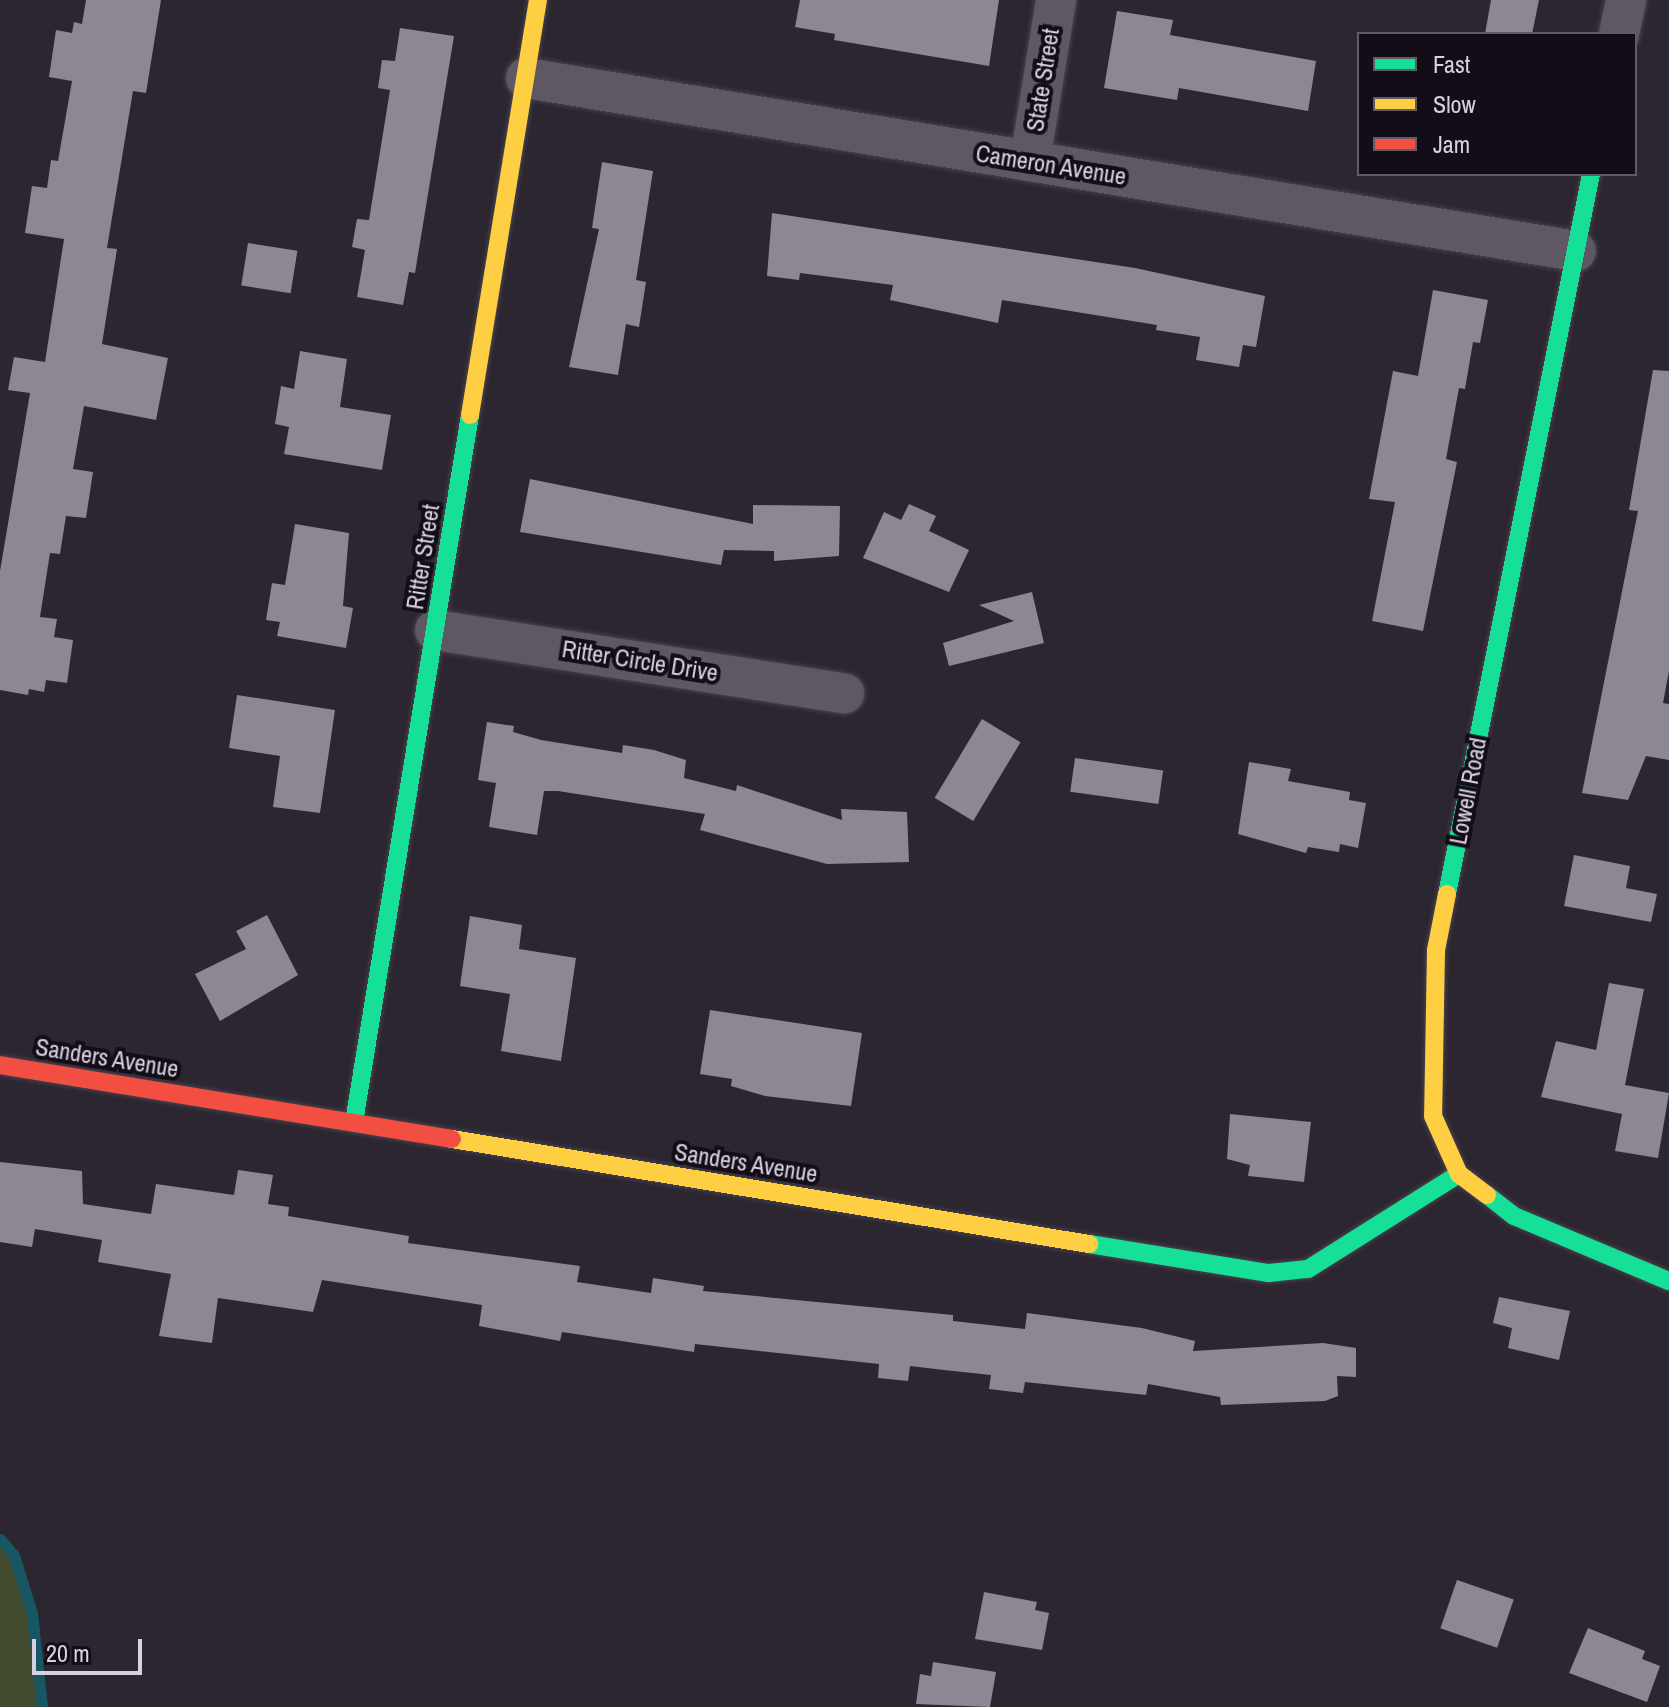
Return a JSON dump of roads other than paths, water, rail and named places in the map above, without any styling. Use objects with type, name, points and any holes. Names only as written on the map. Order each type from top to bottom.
[{"type":"street","name":"Ritter Street","points":[[354,1122],[538,0]]},
{"type":"street","name":"State Street","points":[[1030,161],[1056,0]]},
{"type":"street","points":[[1619,32],[1626,0]]},
{"type":"street","name":"Cameron Avenue","points":[[526,78],[1576,251]]},
{"type":"street","name":"Lowell Road","points":[[1591,176],[1436,950],[1433,1116],[1459,1174],[1514,1216],[1669,1281]]},
{"type":"street","name":"Ritter Circle Drive","points":[[435,630],[844,693]]},
{"type":"street","name":"Sanders Avenue","points":[[0,1065],[1269,1273],[1308,1269],[1459,1174]]},
{"type":"waterway","points":[[0,1539],[14,1555],[32,1613],[42,1707]]}]
